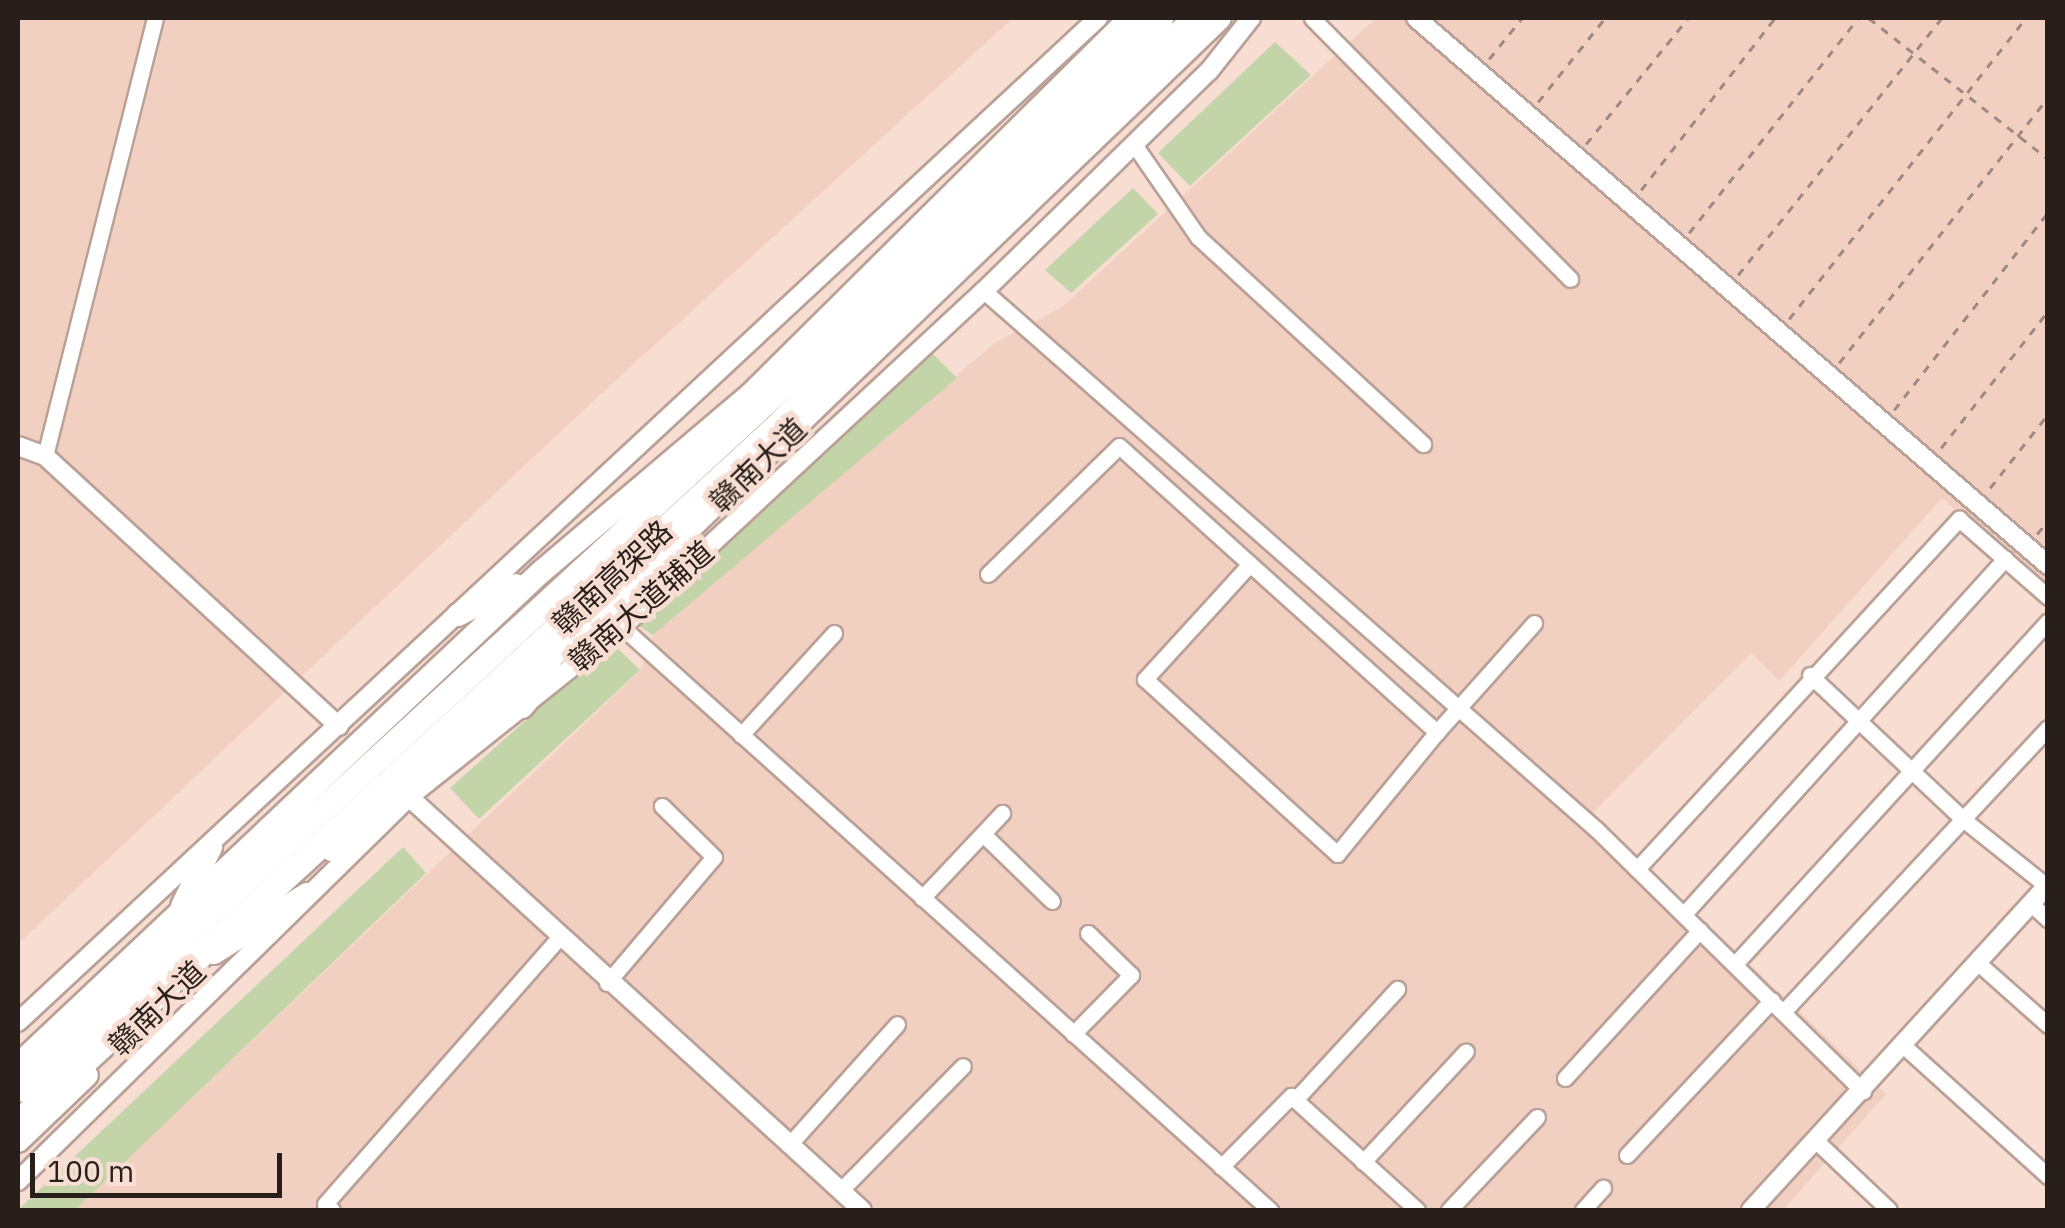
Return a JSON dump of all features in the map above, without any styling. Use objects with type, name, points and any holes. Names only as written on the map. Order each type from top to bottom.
[{"type":"highway","name":"赣南高架路","points":[[18,1089],[827,345],[1160,18]]},
{"type":"highway","name":"赣南高架路","points":[[18,1122],[781,422],[1195,18]]},
{"type":"main road","name":"赣南大道","points":[[18,1065],[541,572],[750,395],[1130,18]]},
{"type":"main road","name":"赣南大道","points":[[18,1141],[214,953],[612,620],[1220,18]]},
{"type":"main road","points":[[458,615],[541,572]]},
{"type":"main road","points":[[522,708],[612,620]]},
{"type":"main road","points":[[176,919],[211,846]]},
{"type":"main road","points":[[214,953],[307,894]]},
{"type":"street","points":[[45,456],[155,18]]},
{"type":"street","points":[[18,1022],[1098,18]]},
{"type":"street","name":"赣南大道辅道","points":[[612,620],[984,291],[1209,71],[1252,18]]},
{"type":"street","points":[[1312,18],[1570,280]]},
{"type":"street","points":[[1416,18],[2048,565]]},
{"type":"street","points":[[1133,143],[1198,237],[1422,444]]},
{"type":"street","points":[[984,291],[1637,869],[1863,1092]]},
{"type":"street","points":[[18,446],[45,456],[339,726]]},
{"type":"street","points":[[988,574],[1119,446],[1436,732]]},
{"type":"street","points":[[1637,869],[1810,676],[1959,519],[2048,596]]},
{"type":"street","points":[[1684,914],[2005,559]]},
{"type":"street","points":[[1250,564],[1145,679],[1338,854],[1436,732],[1534,623]]},
{"type":"street","points":[[612,620],[1270,1210]]},
{"type":"street","points":[[1735,964],[2048,621]]},
{"type":"street","points":[[742,735],[834,633]]},
{"type":"street","points":[[1752,1210],[1814,1138],[1905,1047],[2047,886],[1964,820],[1810,676]]},
{"type":"street","points":[[18,1181],[409,797],[522,708]]},
{"type":"street","points":[[1627,1155],[1964,820],[2048,728]]},
{"type":"street","points":[[409,797],[558,939],[862,1210]]},
{"type":"street","points":[[607,983],[714,857],[662,806]]},
{"type":"street","points":[[922,898],[1002,812]]},
{"type":"street","points":[[982,834],[1052,901]]},
{"type":"street","points":[[2030,902],[2048,919]]},
{"type":"street","points":[[1564,1078],[1700,930]]},
{"type":"street","points":[[1074,1034],[1131,975],[1088,934]]},
{"type":"street","points":[[332,1210],[326,1204],[558,939]]},
{"type":"street","points":[[1978,963],[2048,1026]]},
{"type":"street","points":[[1295,1100],[1396,988]]},
{"type":"street","points":[[788,1145],[897,1024]]},
{"type":"street","points":[[1905,1047],[2048,1176]]},
{"type":"street","points":[[1363,1162],[1466,1051]]},
{"type":"street","points":[[840,1191],[963,1066]]},
{"type":"street","points":[[1221,1167],[1291,1096],[1417,1210]]},
{"type":"street","points":[[1449,1210],[1537,1117]]},
{"type":"street","points":[[1814,1138],[1889,1210]]},
{"type":"street","points":[[1583,1210],[1603,1188]]},
{"type":"path","points":[[1478,72],[1522,18]]},
{"type":"path","points":[[1528,115],[1606,18]]},
{"type":"path","points":[[1576,157],[1688,18]]},
{"type":"path","points":[[1630,204],[1775,18]]},
{"type":"path","points":[[1679,246],[1858,18]]},
{"type":"path","points":[[1869,18],[2048,159]]},
{"type":"path","points":[[1728,288],[1942,18]]},
{"type":"path","points":[[1779,332],[2026,18]]},
{"type":"path","points":[[1828,376],[2048,96]]},
{"type":"path","points":[[1884,423],[2048,212]]},
{"type":"path","points":[[1930,463],[2048,311]]},
{"type":"path","points":[[1977,504],[2048,414]]},
{"type":"shaded area","points":[[18,18],[1013,18],[591,403],[18,944]]},
{"type":"shaded area","points":[[1376,18],[2047,18],[2047,589],[1942,498],[1779,681],[1751,653],[1592,814],[1886,1094],[1783,1210],[75,1210],[640,671],[653,635],[996,342],[1061,308]]},
{"type":"green space","points":[[1275,42],[1311,75],[1190,186],[1158,153]]},
{"type":"green space","points":[[1133,188],[1158,214],[1071,293],[1045,270]]},
{"type":"green space","points":[[931,352],[957,378],[653,635],[636,624]]},
{"type":"green space","points":[[612,643],[640,670],[479,819],[450,788]]},
{"type":"green space","points":[[403,847],[426,873],[75,1210],[20,1208]]}]
